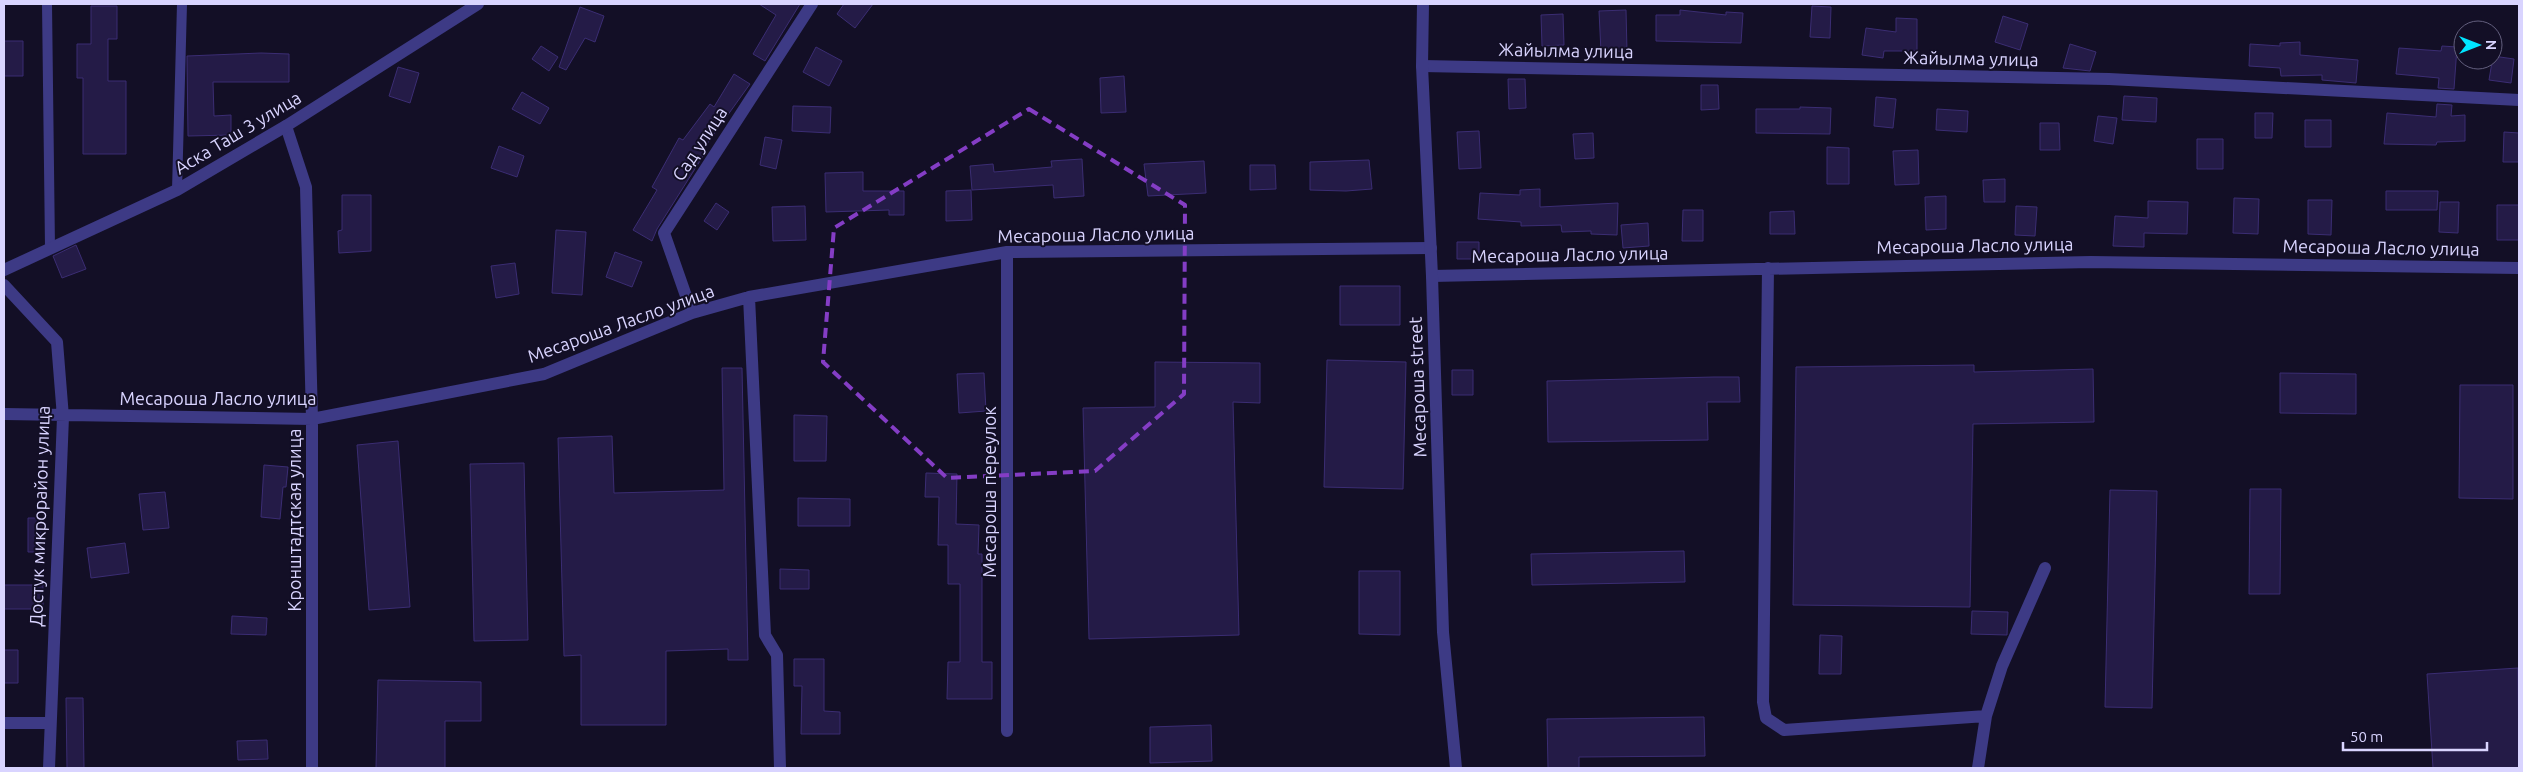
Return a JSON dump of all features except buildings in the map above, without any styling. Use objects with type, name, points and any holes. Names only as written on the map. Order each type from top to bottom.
[{"type":"street","name":"Аска Таш 3 улица","points":[[4,270],[177,190],[286,126],[478,4]]},
{"type":"street","name":"Сад улица","points":[[692,313],[664,233],[812,4]]},
{"type":"street","name":"Месароша street","points":[[1423,4],[1422,66],[1431,248],[1443,632],[1456,768]]},
{"type":"street","name":"Жайылма улица","points":[[1422,66],[2109,79],[2519,100]]},
{"type":"street","name":"Кронштадтская улица","points":[[286,126],[306,187],[312,419],[312,768]]},
{"type":"street","name":"Месароша Ласло улица","points":[[4,414],[63,417],[312,419],[544,374],[692,313],[749,297],[1007,252],[1431,248]]},
{"type":"street","name":"Месароша переулок","points":[[1007,252],[1007,732]]},
{"type":"street","name":"Месароша Ласло улица","points":[[1432,276],[2091,262],[2519,268]]},
{"type":"street","points":[[1768,268],[1763,702],[1766,718],[1784,730],[1986,716]]},
{"type":"street","name":"Достук микрорайон улица","points":[[4,285],[57,342],[63,417],[49,768]]},
{"type":"street","points":[[749,297],[765,636],[777,655],[780,768]]},
{"type":"street","points":[[1978,768],[1986,716],[2002,666],[2045,568]]},
{"type":"street","points":[[4,723],[50,723]]},
{"type":"lane","points":[[47,4],[50,248]]},
{"type":"lane","points":[[177,190],[182,4]]},
{"type":"highlighted area","points":[[1029,109],[1185,205],[1184,394],[1095,471],[947,478],[823,362],[834,228]]}]
